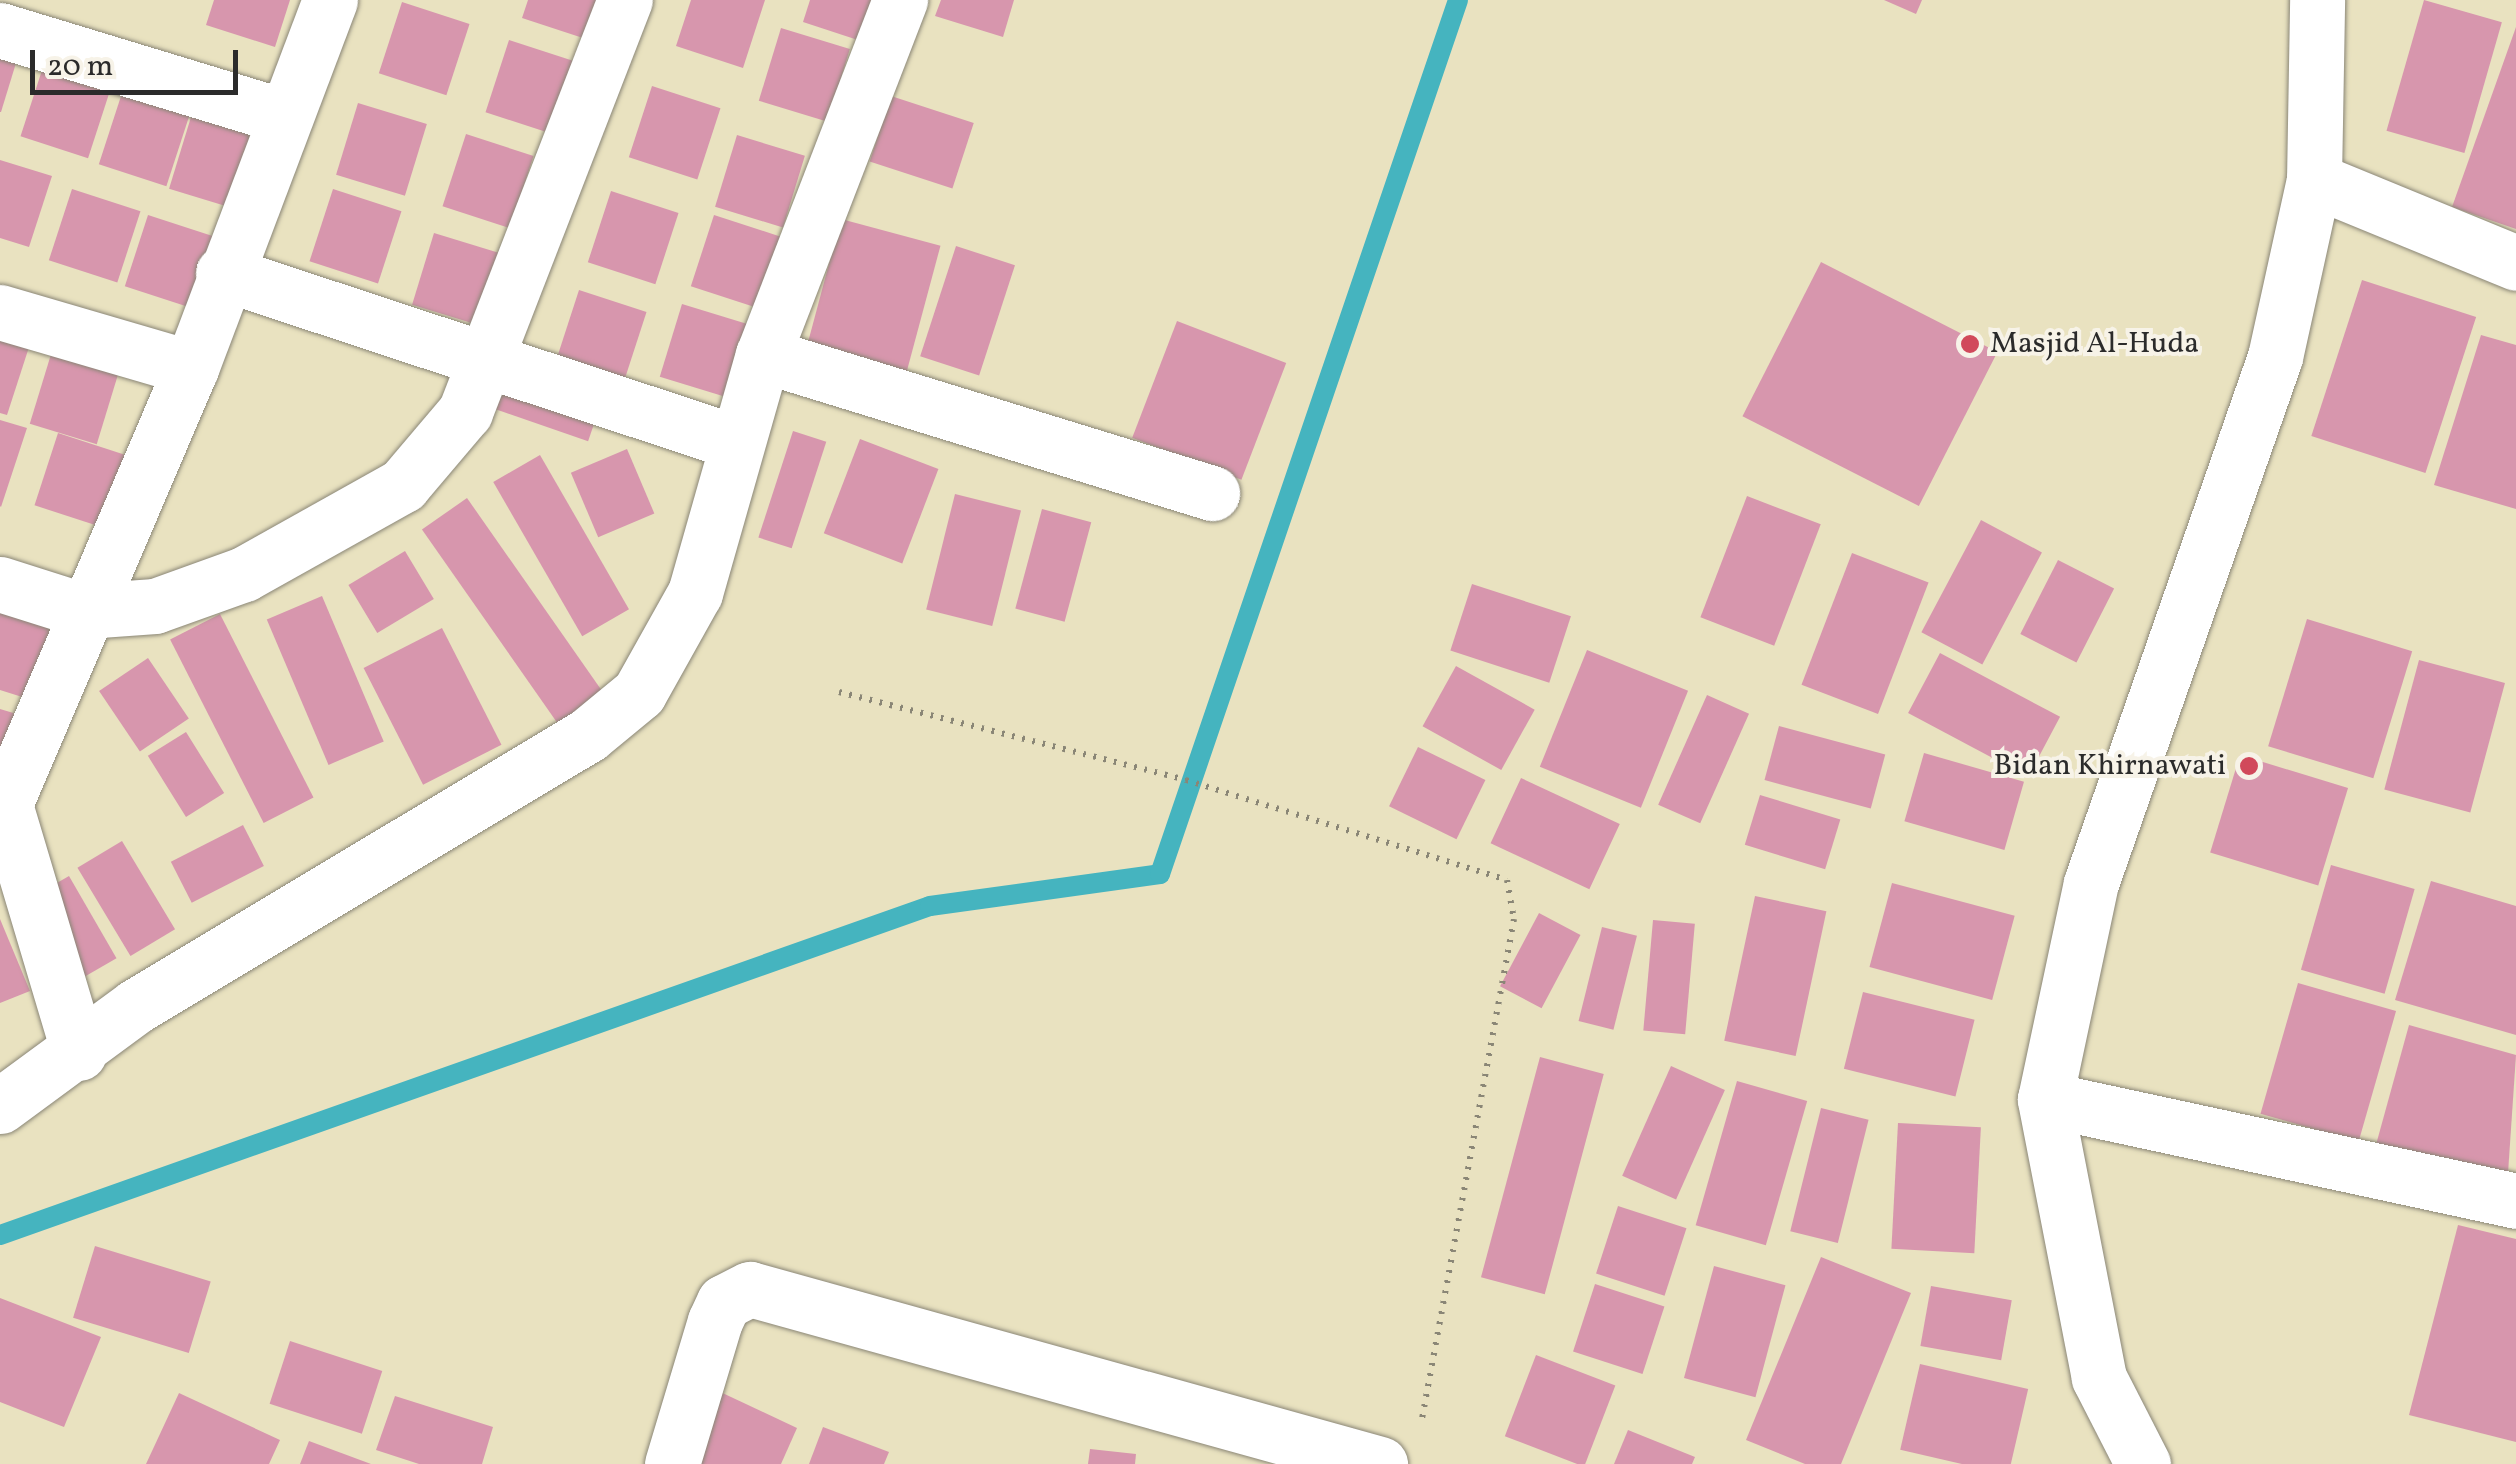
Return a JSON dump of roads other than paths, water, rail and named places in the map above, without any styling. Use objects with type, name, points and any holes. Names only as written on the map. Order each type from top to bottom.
[{"type":"street","points":[[79,1053],[2,804],[191,368],[280,114],[330,0]]},
{"type":"street","points":[[0,584],[85,610],[155,606],[244,574],[403,484],[464,412],[625,0]]},
{"type":"street","points":[[0,1106],[79,1053],[136,1006],[588,736],[640,693],[696,594],[763,355],[900,0]]},
{"type":"street","points":[[2142,1464],[2099,1378],[2046,1098],[2091,883],[2275,358],[2314,180],[2317,0]]},
{"type":"street","points":[[0,30],[280,114]]},
{"type":"street","points":[[2314,180],[2516,264]]},
{"type":"street","points":[[223,273],[736,442]]},
{"type":"street","points":[[0,312],[191,368]]},
{"type":"street","points":[[763,355],[1212,492]]},
{"type":"street","points":[[2046,1098],[2516,1202]]},
{"type":"street","points":[[672,1464],[715,1321],[724,1302],[750,1289],[1380,1464]]},
{"type":"waterway","points":[[0,1235],[930,906],[1160,874],[1458,0]]},
{"type":"place","name":"Masjid Al-Huda","points":[[1970,344]]},
{"type":"place","name":"Bidan Khirnawati","points":[[2249,766]]}]
